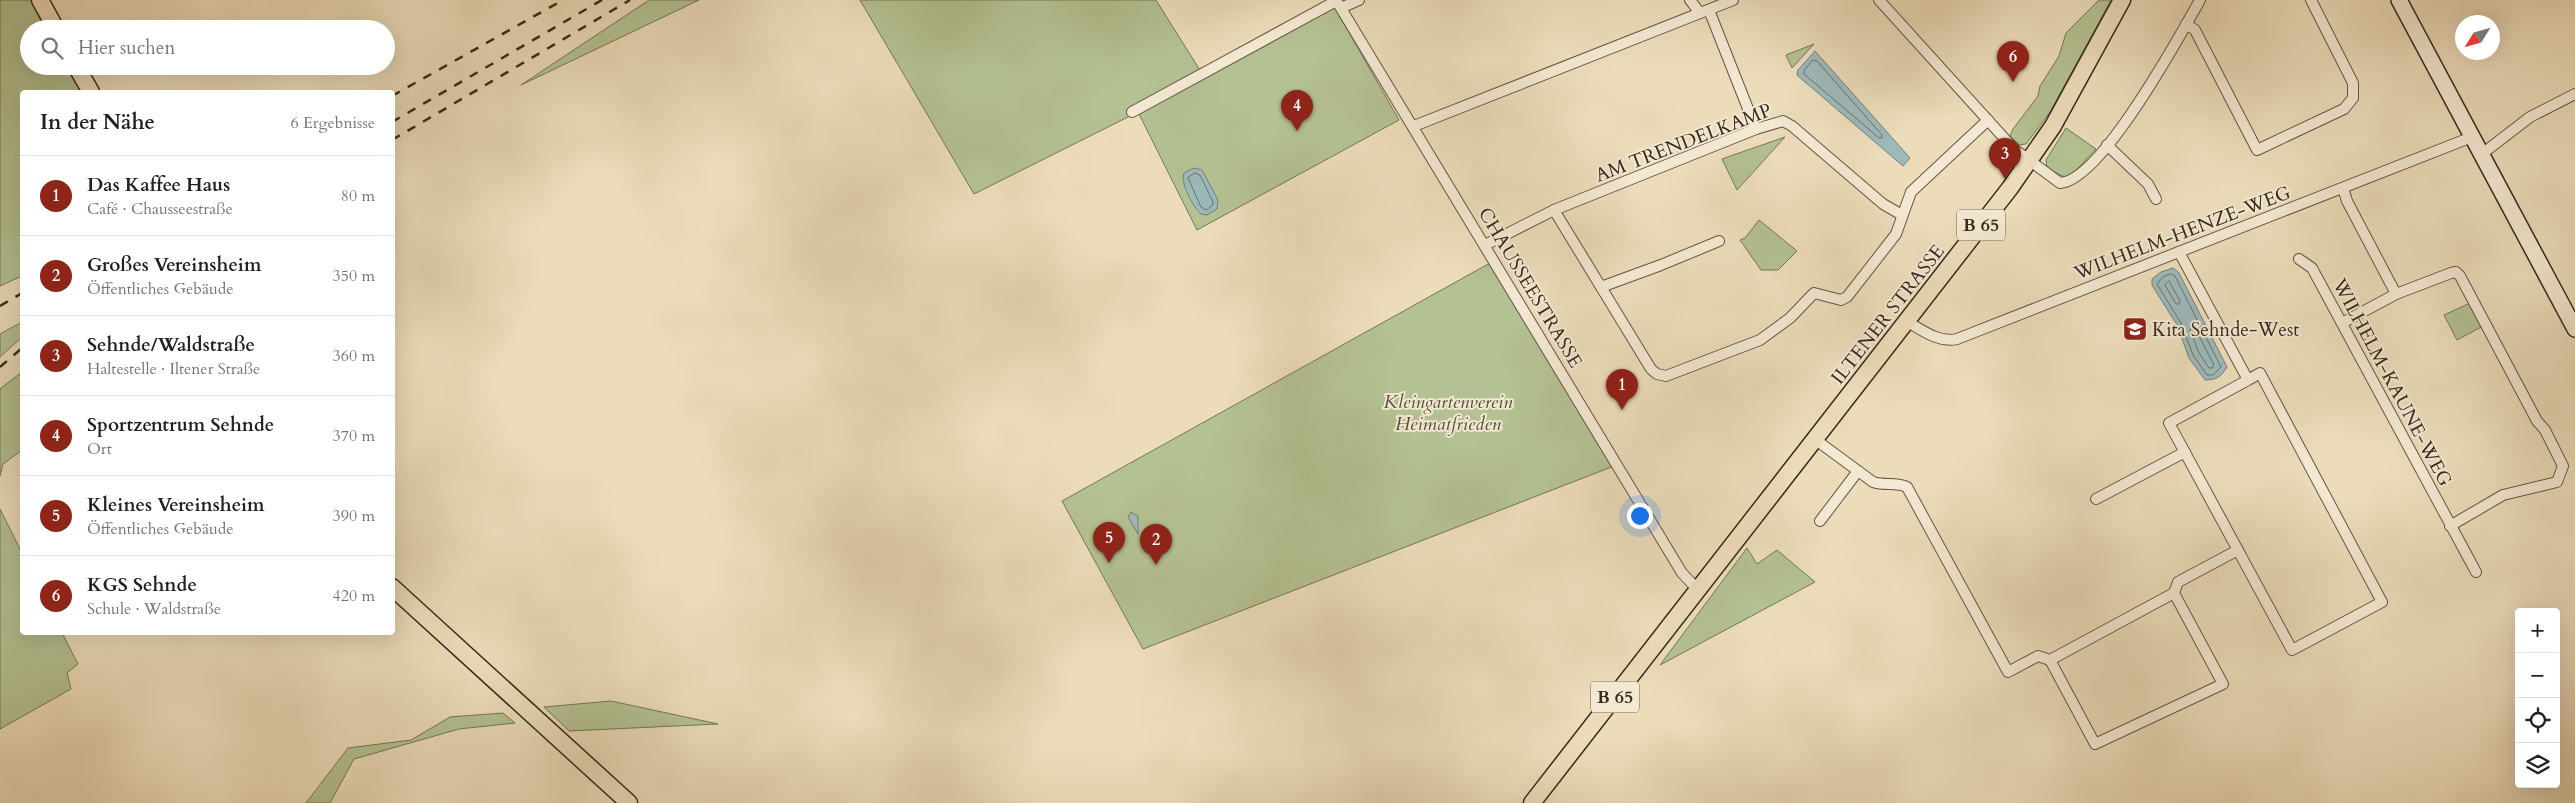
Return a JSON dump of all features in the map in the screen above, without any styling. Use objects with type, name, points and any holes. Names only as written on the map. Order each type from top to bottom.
[{"type":"main road","points":[[40,0],[51,20]]},
{"type":"main road","name":"ILTENER STRASSE","points":[[1699,591],[2030,161],[2052,126],[2122,0]]},
{"type":"main road","points":[[2399,0],[2575,328]]},
{"type":"main road","points":[[81,75],[90,90]]},
{"type":"main road","points":[[395,590],[629,803]]},
{"type":"main road","name":"B 65","points":[[1532,803],[1699,591]]},
{"type":"street","points":[[1132,112],[1337,3],[1359,0]]},
{"type":"street","points":[[1690,0],[1704,11],[1756,129]]},
{"type":"street","points":[[1414,126],[1733,0]]},
{"type":"street","points":[[1879,0],[2014,149],[2060,183],[2069,182],[2087,169],[2107,145],[2139,102],[2200,0]]},
{"type":"street","points":[[2186,24],[2195,30],[2257,150],[2344,109],[2353,98],[2353,83],[2310,0]]},
{"type":"street","name":"CHAUSSEESTRASSE","points":[[1337,3],[1414,126],[1682,573],[1699,591]]},
{"type":"street","points":[[2482,154],[2530,117],[2575,94]]},
{"type":"street","points":[[1554,210],[1651,369],[1657,374],[1666,376],[1760,340],[1790,318],[1814,293],[1821,293],[1841,300],[1847,297],[1896,234],[1911,192],[1988,120]]},
{"type":"street","name":"AM TRENDELKAMP","points":[[1485,245],[1554,210],[1756,129],[1783,121],[1792,126],[1883,204],[1902,215]]},
{"type":"street","name":"WILHELM-HENZE-WEG","points":[[1906,321],[1937,338],[1948,341],[1957,339],[2472,137]]},
{"type":"street","points":[[2107,145],[2148,184],[2156,198]]},
{"type":"street","points":[[2343,188],[2347,201],[2396,294]]},
{"type":"street","points":[[1601,286],[1685,256],[1719,241]]},
{"type":"street","points":[[2178,252],[2248,380]]},
{"type":"street","name":"WILHELM-KAUNE-WEG","points":[[2300,259],[2312,268],[2476,572]]},
{"type":"street","points":[[2342,323],[2396,294],[2456,272],[2460,276],[2537,420],[2546,430],[2562,466],[2558,482],[2503,495],[2450,526]]},
{"type":"street","points":[[2260,373],[2382,602],[2292,650],[2184,452],[2169,423],[2260,373]]},
{"type":"street","points":[[1816,440],[1873,482],[1882,485],[1899,483],[1908,487],[2008,672],[2038,656],[2050,660],[2095,744],[2223,684],[2174,593]]},
{"type":"street","points":[[2096,499],[2184,452]]},
{"type":"street","points":[[1820,521],[1858,471]]},
{"type":"street","points":[[2050,660],[2174,593],[2178,582],[2238,550]]},
{"type":"green space","points":[[0,0],[34,0],[45,20],[20,20],[20,75],[75,75],[83,90],[20,90],[20,277],[0,286]]},
{"type":"green space","points":[[649,0],[699,0],[521,85]]},
{"type":"green space","points":[[860,0],[1156,0],[1203,75],[1335,8],[1399,120],[1197,230],[1138,112],[974,194]]},
{"type":"green space","points":[[2099,0],[2111,0],[2050,112],[2026,144],[2019,145],[2010,136],[2013,129],[2038,96],[2040,86],[2059,56],[2066,33]]},
{"type":"green space","points":[[1814,44],[1792,68],[1786,55]]},
{"type":"green space","points":[[2066,128],[2096,149],[2068,179],[2047,168],[2046,160]]},
{"type":"green space","points":[[1785,137],[1737,190],[1722,159]]},
{"type":"green space","points":[[1759,220],[1797,251],[1778,270],[1761,270],[1740,240],[1745,238]]},
{"type":"green space","name":"Kleingartenverein Heimatfrieden","points":[[1490,263],[1614,466],[1143,649],[1062,501]]},
{"type":"green space","points":[[2470,303],[2483,326],[2457,340],[2444,315]]},
{"type":"green space","points":[[20,323],[20,339],[0,357],[0,334]]},
{"type":"green space","points":[[20,374],[20,451],[3,464],[0,476],[0,389]]},
{"type":"green space","points":[[0,509],[20,549],[20,635],[63,635],[78,664],[67,673],[71,689],[0,729]]},
{"type":"green space","points":[[1747,548],[1757,564],[1777,550],[1815,582],[1660,665]]},
{"type":"green space","points":[[611,701],[718,724],[569,731],[544,707]]},
{"type":"green space","points":[[503,713],[515,723],[459,729],[354,759],[330,803],[306,803],[348,748],[411,740],[450,717]]},
{"type":"water","points":[[1815,51],[1910,158],[1903,166],[1797,75],[1798,70]]},
{"type":"water","points":[[1194,168],[1202,170],[1218,200],[1217,209],[1207,215],[1201,214],[1194,206],[1184,183],[1184,173]]},
{"type":"water","points":[[2173,268],[2179,273],[2227,367],[2215,379],[2205,380],[2189,358],[2177,325],[2152,285],[2152,279],[2161,272]]},
{"type":"water","points":[[1131,512],[1138,516],[1138,534],[1128,517]]},
{"type":"railway","points":[[395,94],[563,0]]},
{"type":"railway","points":[[395,120],[602,0]]},
{"type":"railway","points":[[395,138],[630,0]]},
{"type":"railway","points":[[0,306],[20,294]]},
{"type":"railway","points":[[0,367],[20,350]]},
{"type":"place","name":"KGS Sehnde","points":[[2013,82]]},
{"type":"place","name":"Sportzentrum Sehnde","points":[[1297,131]]},
{"type":"place","name":"Sehnde/Waldstraße","points":[[2005,179]]},
{"type":"place","name":"Kita Sehnde-West","points":[[2135,329]]},
{"type":"place","name":"Das Kaffee Haus","points":[[1622,410]]},
{"type":"place","name":"Kleines Vereinsheim","points":[[1109,563]]},
{"type":"place","name":"Großes Vereinsheim","points":[[1156,565]]}]
